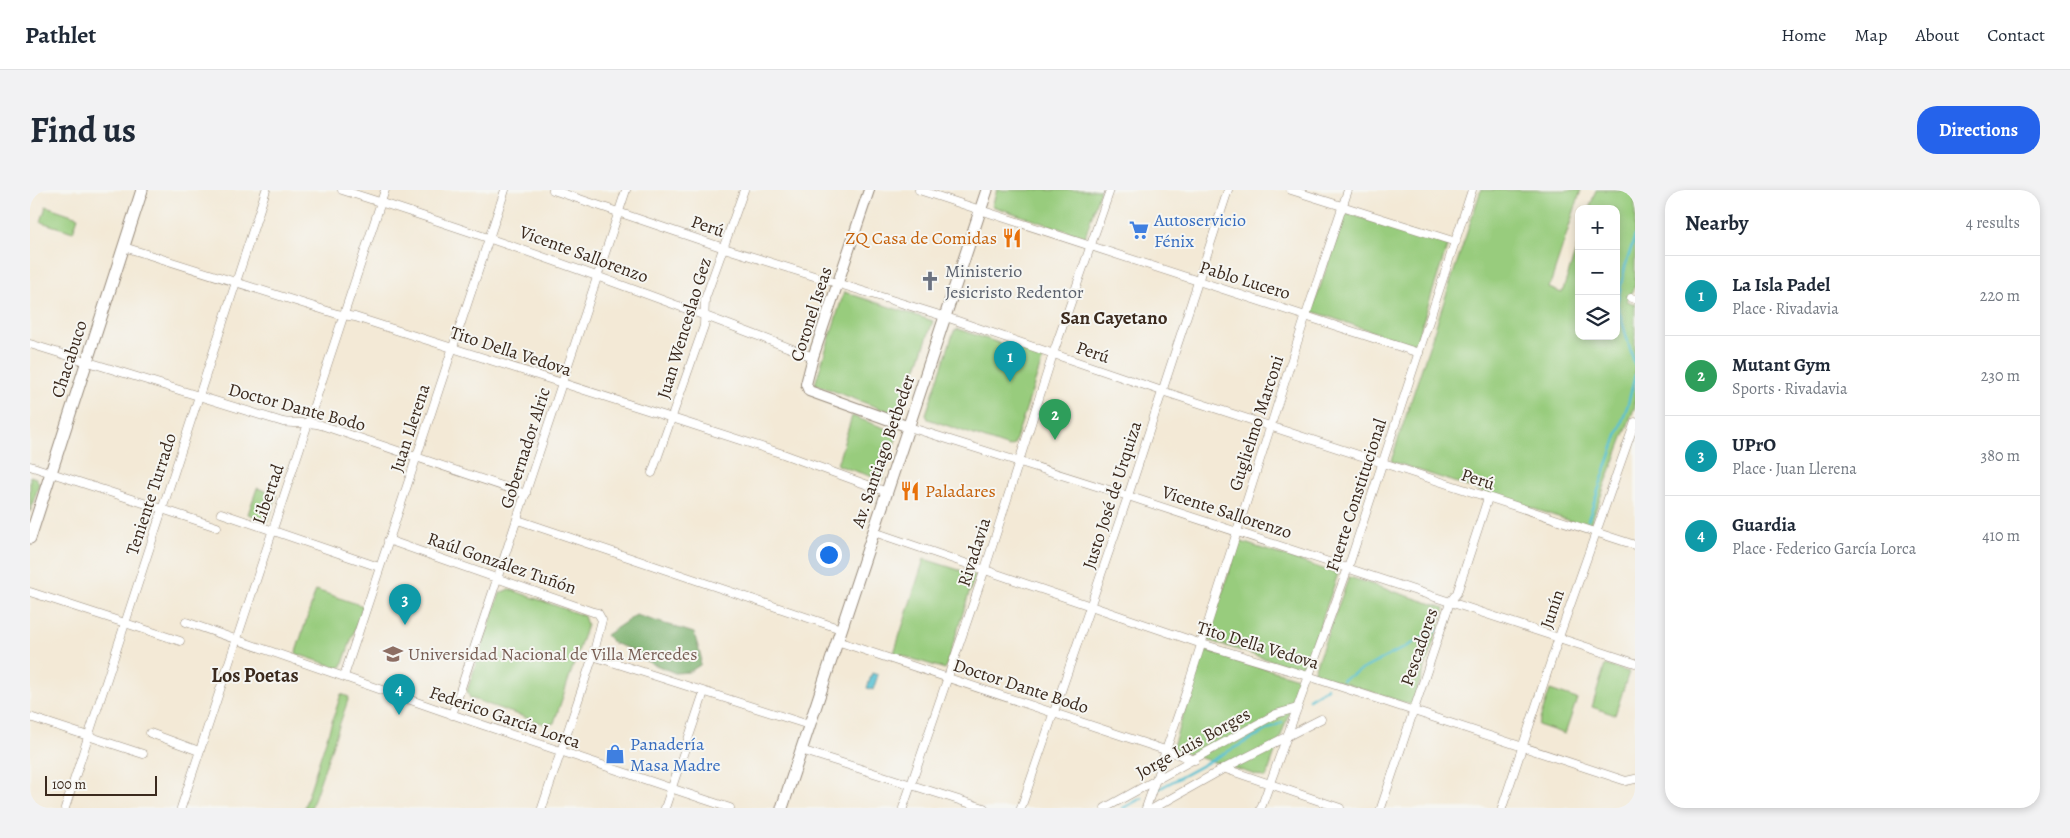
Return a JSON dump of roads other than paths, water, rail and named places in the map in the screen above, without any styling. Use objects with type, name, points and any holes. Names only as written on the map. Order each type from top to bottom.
[{"type":"main road","name":"Chacabuco","points":[[30,538],[142,190]]},
{"type":"main road","name":"Av. Santiago Betbeder","points":[[782,808],[987,190]]},
{"type":"street","name":"Teniente Turrado","points":[[65,808],[266,190]]},
{"type":"street","name":"Vicente Sallorenzo","points":[[342,190],[490,238],[813,357]]},
{"type":"street","name":"Libertad","points":[[181,808],[385,190]]},
{"type":"street","name":"Juan Llerena","points":[[344,676],[505,190]]},
{"type":"street","name":"Perú","points":[[553,190],[724,248],[839,282],[946,317],[1162,391],[1635,545]]},
{"type":"street","name":"Gobernador Alric","points":[[452,714],[626,190]]},
{"type":"street","name":"Juan Wenceslao Gez","points":[[652,473],[704,326],[705,299],[744,190]]},
{"type":"street","name":"Coronel Iseas","points":[[809,391],[806,384],[813,357],[869,190]]},
{"type":"street","name":"Pablo Lucero","points":[[919,190],[1419,352]]},
{"type":"street","name":"Rivadavia","points":[[903,808],[985,569],[1053,354],[1110,190]]},
{"type":"street","name":"Justo José de Urquiza","points":[[1020,808],[1128,496],[1228,190]]},
{"type":"street","points":[[1291,190],[1456,242]]},
{"type":"street","name":"Guglielmo Marconi","points":[[1146,808],[1202,644],[1306,315],[1348,190]]},
{"type":"street","name":"Fuerte Constitucional","points":[[1260,808],[1348,568],[1472,190]]},
{"type":"street","name":"Tito Della Vedova","points":[[124,247],[236,283],[453,347],[783,454],[887,492]]},
{"type":"street","name":"Doctor Dante Bodo","points":[[30,344],[283,422],[293,424],[309,422],[526,494]]},
{"type":"street","name":"Vicente Sallorenzo","points":[[809,391],[909,427],[1559,636],[1635,663]]},
{"type":"street","name":"Junín","points":[[1502,808],[1559,636],[1635,422]]},
{"type":"street","points":[[30,466],[217,528]]},
{"type":"street","name":"Pescadores","points":[[1381,808],[1450,602],[1457,593],[1488,498]]},
{"type":"street","points":[[221,513],[379,567]]},
{"type":"street","points":[[518,520],[841,629]]},
{"type":"street","name":"Tito Della Vedova","points":[[874,532],[1202,644],[1308,676],[1626,781],[1635,779]]},
{"type":"street","name":"Raúl González Tuñón","points":[[388,540],[598,613],[602,620],[593,656]]},
{"type":"street","points":[[30,592],[180,641]]},
{"type":"street","name":"Federico García Lorca","points":[[186,622],[561,752],[730,808]]},
{"type":"street","name":"Doctor Dante Bodo","points":[[837,641],[1195,760]]},
{"type":"street","points":[[542,808],[593,656],[809,726]]},
{"type":"street","points":[[665,808],[704,692]]},
{"type":"street","name":"Jorge Luis Borges","points":[[1105,808],[1156,782],[1276,714],[1297,708]]},
{"type":"street","points":[[30,717],[143,754]]},
{"type":"street","points":[[1154,808],[1221,768],[1321,719]]},
{"type":"street","points":[[150,733],[200,751]]},
{"type":"street","points":[[801,750],[984,808]]},
{"type":"street","points":[[1221,768],[1340,808]]},
{"type":"water","points":[[872,673],[878,675],[873,690],[867,688]]},
{"type":"waterway","points":[[1635,236],[1625,267],[1617,304],[1635,366]]},
{"type":"waterway","points":[[1588,520],[1628,404],[1635,375]]},
{"type":"waterway","points":[[1342,680],[1438,630]]},
{"type":"waterway","points":[[1309,699],[1327,688]]},
{"type":"waterway","points":[[1155,791],[1282,722]]},
{"type":"waterway","points":[[1123,808],[1142,798]]},
{"type":"place","name":"Autoservicio Fénix","points":[[1139,230]]},
{"type":"place","name":"ZQ Casa de Comidas","points":[[1012,238]]},
{"type":"place","name":"Ministerio Jesicristo Redentor","points":[[930,281]]},
{"type":"place","name":"La Isla Padel","points":[[1010,382]]},
{"type":"place","name":"Mutant Gym","points":[[1055,440]]},
{"type":"place","name":"Paladares","points":[[910,491]]},
{"type":"place","name":"UPrO","points":[[405,625]]},
{"type":"place","name":"Universidad Nacional de Villa Mercedes","points":[[393,654]]},
{"type":"place","name":"Guardia","points":[[399,715]]},
{"type":"place","name":"Panadería Masa Madre","points":[[615,754]]},
{"type":"district","name":"San Cayetano","points":[[1114,317]]},
{"type":"district","name":"Los Poetas","points":[[255,675]]}]
